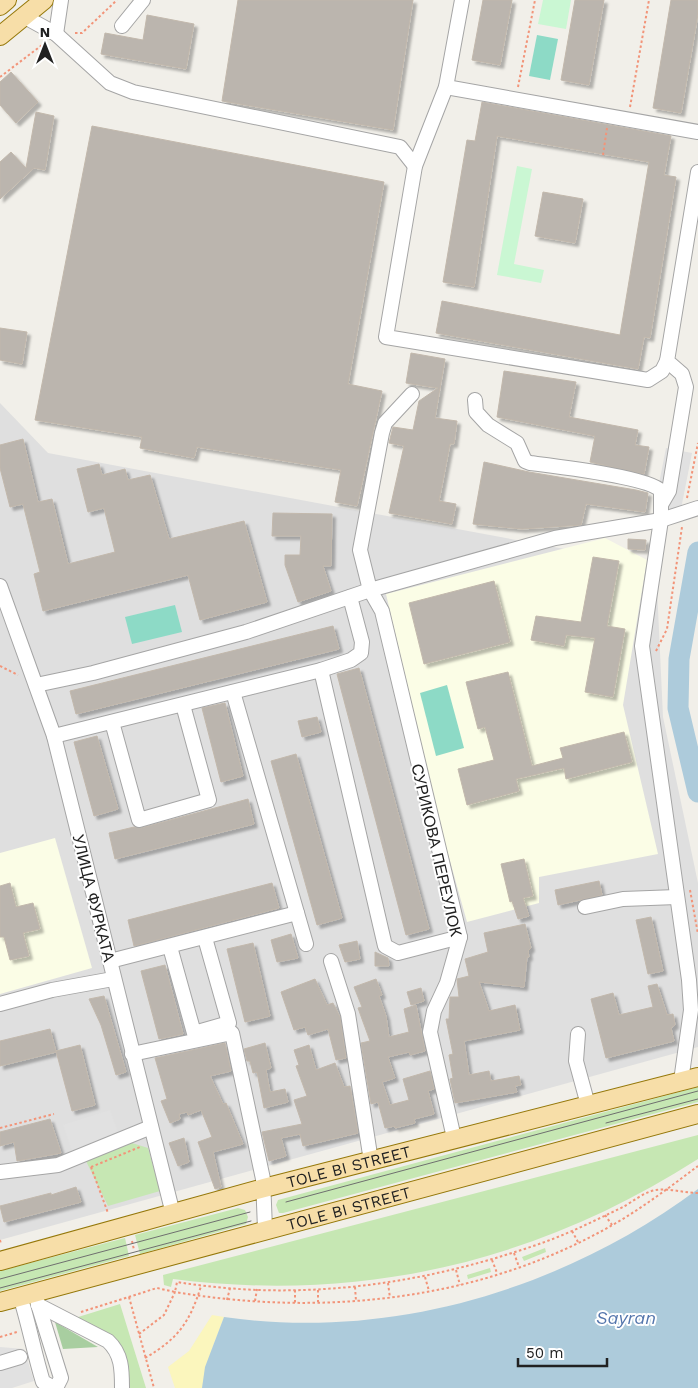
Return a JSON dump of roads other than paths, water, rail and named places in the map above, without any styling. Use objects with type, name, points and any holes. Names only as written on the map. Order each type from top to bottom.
[{"type":"main road","points":[[0,6],[7,0]]},
{"type":"main road","points":[[0,36],[44,0]]},
{"type":"main road","name":"TOLE BI STREET","points":[[1,1252],[173,1214],[454,1138],[689,1079]]},
{"type":"main road","name":"TOLE BI STREET","points":[[0,1302],[31,1298],[265,1229],[698,1114]]},
{"type":"street","points":[[56,34],[61,0]]},
{"type":"street","points":[[122,26],[143,0]]},
{"type":"street","points":[[462,0],[446,87],[415,166],[386,337],[648,380],[662,371],[667,361],[698,172]]},
{"type":"street","points":[[24,17],[56,34],[110,82],[133,92],[400,147],[415,166]]},
{"type":"street","points":[[446,87],[698,132]]},
{"type":"street","points":[[662,504],[669,490],[686,387],[682,374],[667,361]]},
{"type":"street","name":"СУРИКОВА ПЕРЕУЛОК","points":[[412,394],[385,423],[360,550],[370,590],[382,612],[460,937],[447,983],[434,1011],[430,1032],[454,1138]]},
{"type":"street","points":[[475,400],[476,412],[488,425],[517,444],[526,461],[652,484],[661,491],[661,520],[642,646],[676,876],[691,1010],[689,1079]]},
{"type":"street","points":[[36,686],[93,673],[246,632],[370,590],[555,538],[661,520],[698,508]]},
{"type":"street","name":"УЛИЦА ФУРКАТА","points":[[0,586],[54,736],[173,1214]]},
{"type":"street","points":[[54,736],[322,670],[351,660],[361,653],[362,642],[350,597]]},
{"type":"street","points":[[322,670],[385,946],[398,953],[460,937]]},
{"type":"street","points":[[233,692],[306,944]]},
{"type":"street","points":[[112,722],[139,820],[209,800],[183,705]]},
{"type":"street","points":[[585,907],[623,899],[677,897]]},
{"type":"street","points":[[110,961],[206,938],[297,913]]},
{"type":"street","points":[[170,947],[194,1033],[229,1023],[206,938]]},
{"type":"street","points":[[331,961],[348,1014],[371,1161]]},
{"type":"street","points":[[0,1004],[52,990],[114,980]]},
{"type":"street","points":[[132,1054],[232,1033],[264,1188],[265,1229]]},
{"type":"street","points":[[578,1034],[576,1061],[588,1105]]},
{"type":"street","points":[[0,1172],[58,1165],[151,1127]]},
{"type":"street","points":[[31,1298],[108,1341],[116,1349],[120,1360],[122,1388]]},
{"type":"street","points":[[31,1298],[61,1378],[55,1388],[42,1382],[29,1336],[31,1298]]},
{"type":"street","points":[[0,1363],[20,1357]]},
{"type":"water","name":"Sayran","points":[[698,1189],[698,1388],[202,1388],[205,1367],[224,1317],[287,1322],[350,1321],[412,1313],[473,1300],[533,1280],[591,1255],[646,1224]]},
{"type":"waterway","points":[[698,552],[679,659],[678,708],[698,792]]},
{"type":"tram line","points":[[286,1202],[698,1091]]},
{"type":"tram line","points":[[606,1123],[698,1099]]},
{"type":"tram line","points":[[0,1279],[250,1212]]},
{"type":"tram line","points":[[0,1288],[251,1221]]}]
